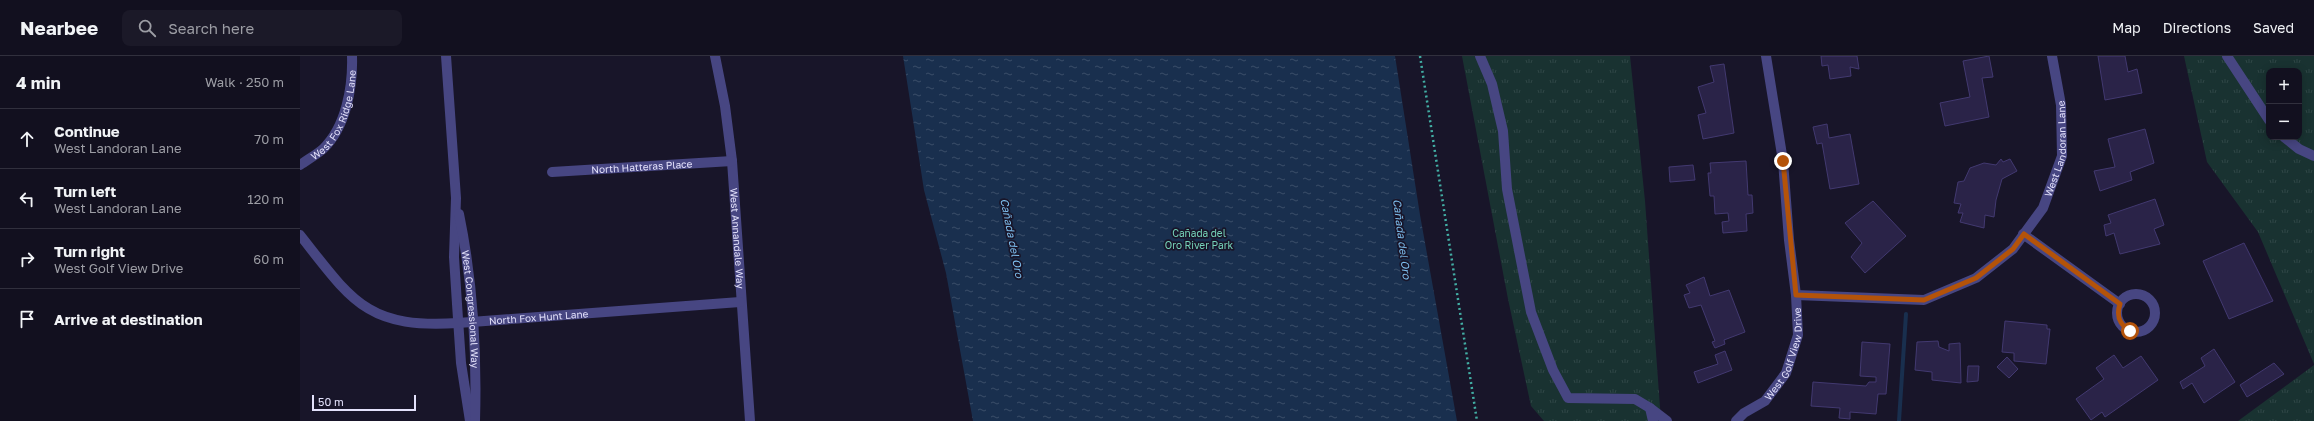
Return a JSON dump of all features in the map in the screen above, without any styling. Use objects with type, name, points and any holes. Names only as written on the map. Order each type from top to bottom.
[{"type":"street","name":"West Fox Ridge Lane","points":[[300,166],[323,148],[338,127],[349,92],[352,56]]},
{"type":"street","name":"West Congressional Way","points":[[446,56],[456,198],[454,257],[458,323],[462,369],[470,421]]},
{"type":"street","name":"West Annandale Way","points":[[715,56],[725,106],[732,161],[740,302],[750,421]]},
{"type":"street","points":[[1480,56],[1492,84],[1503,131],[1507,189],[1530,312],[1553,370],[1568,398],[1635,399],[1667,421]]},
{"type":"street","name":"West Golf View Drive","points":[[1736,421],[1744,413],[1765,401],[1786,373],[1798,335],[1796,295],[1783,161],[1766,56]]},
{"type":"street","name":"West Landoran Lane","points":[[1796,295],[1924,300],[1976,278],[2013,249],[2042,208],[2062,156],[2061,105],[2052,56]]},
{"type":"street","points":[[2227,56],[2266,115]]},
{"type":"street","points":[[2288,140],[2299,149],[2314,156]]},
{"type":"street","name":"North Hatteras Place","points":[[552,172],[732,161]]},
{"type":"street","name":"West Congressional Way","points":[[456,198],[467,256],[476,370],[475,421]]},
{"type":"street","points":[[2024,234],[2120,304]]},
{"type":"street","name":"North Fox Hunt Lane","points":[[300,235],[343,290],[358,303],[374,312],[401,322],[417,324],[458,323],[740,302]]},
{"type":"street","points":[[1650,408],[1653,421]]},
{"type":"path","points":[[1420,56],[1477,421]]},
{"type":"green space","points":[[1462,56],[1630,56],[1645,201],[1661,421],[1544,421],[1531,406],[1508,299]]},
{"type":"green space","points":[[2184,56],[2314,56],[2314,364],[2258,232],[2207,162]]},
{"type":"green space","points":[[2314,365],[2314,421],[2238,421]]},
{"type":"water","name":"Cañada del Oro River Park","points":[[903,56],[1395,56],[1420,215],[1457,421],[973,421],[946,273],[924,190]]},
{"type":"building","points":[[1821,56],[1857,56],[1859,69],[1850,67],[1851,76],[1830,79],[1828,65],[1822,66]]},
{"type":"building","points":[[1989,56],[1993,77],[1982,78],[1989,117],[1945,126],[1940,103],[1970,97],[1963,61]]},
{"type":"building","points":[[2098,56],[2125,56],[2128,72],[2137,69],[2142,93],[2105,100]]},
{"type":"building","points":[[1724,64],[1734,133],[1703,139],[1698,115],[1706,113],[1698,87],[1714,82],[1710,66]]},
{"type":"building","points":[[1827,124],[1829,138],[1850,134],[1859,184],[1830,189],[1822,143],[1817,144],[1813,127]]},
{"type":"building","points":[[2145,129],[2154,163],[2130,172],[2132,180],[2100,191],[2094,171],[2115,167],[2108,139]]},
{"type":"building","points":[[2001,159],[2003,162],[2010,159],[2017,171],[2002,179],[1996,200],[1994,217],[1985,215],[1984,228],[1960,222],[1963,213],[1958,213],[1961,204],[1954,203],[1958,182],[1964,181],[1970,168],[1984,163],[1996,165]]},
{"type":"building","points":[[1746,161],[1748,195],[1752,195],[1753,213],[1746,214],[1747,231],[1723,233],[1722,222],[1729,221],[1728,213],[1715,214],[1714,196],[1710,196],[1708,173],[1711,173],[1710,163]]},
{"type":"building","points":[[1693,165],[1695,180],[1670,182],[1669,167]]},
{"type":"building","points":[[2155,199],[2164,225],[2154,229],[2160,244],[2120,254],[2114,233],[2106,236],[2104,225],[2111,223],[2108,215]]},
{"type":"building","points":[[1873,201],[1906,236],[1865,273],[1851,257],[1862,243],[1845,223]]},
{"type":"building","points":[[2244,243],[2273,301],[2229,319],[2203,261]]},
{"type":"building","points":[[1704,277],[1710,296],[1729,290],[1745,332],[1724,340],[1725,344],[1715,348],[1712,342],[1715,341],[1701,305],[1689,308],[1684,295],[1690,293],[1686,285]]},
{"type":"building","points":[[2005,321],[2047,325],[2047,329],[2050,329],[2046,364],[2014,361],[2014,353],[2002,352]]},
{"type":"building","points":[[1938,341],[1939,347],[1949,351],[1949,344],[1960,343],[1961,383],[1932,380],[1932,372],[1915,370],[1917,342]]},
{"type":"building","points":[[1862,342],[1890,344],[1886,394],[1878,394],[1876,414],[1850,412],[1850,419],[1839,418],[1840,408],[1811,406],[1813,382],[1866,386],[1869,382],[1876,382],[1876,377],[1860,376]]},
{"type":"building","points":[[2214,349],[2235,382],[2204,403],[2192,383],[2183,389],[2180,382],[2205,366],[2201,358]]},
{"type":"building","points":[[1725,351],[1732,370],[1698,383],[1694,372],[1718,364],[1715,355]]},
{"type":"building","points":[[2114,355],[2123,368],[2141,356],[2158,380],[2105,417],[2102,412],[2091,420],[2076,399],[2104,379],[2096,368]]},
{"type":"building","points":[[2007,357],[2018,369],[2009,378],[1997,367]]},
{"type":"building","points":[[2274,363],[2284,374],[2247,397],[2240,385]]},
{"type":"building","points":[[1968,366],[1979,366],[1978,381],[1967,382]]},
{"type":"waterway","points":[[1899,421],[1906,314]]},
{"type":"route","points":[[1783,161],[1789,240],[1796,295],[1924,300],[1976,278],[2013,249],[2024,234],[2120,304],[2118,317],[2120,323],[2130,331]]},
{"type":"water label","name":"Cañada del Oro","points":[[1012,238]]},
{"type":"water label","name":"Cañada del Oro","points":[[1402,239]]}]
